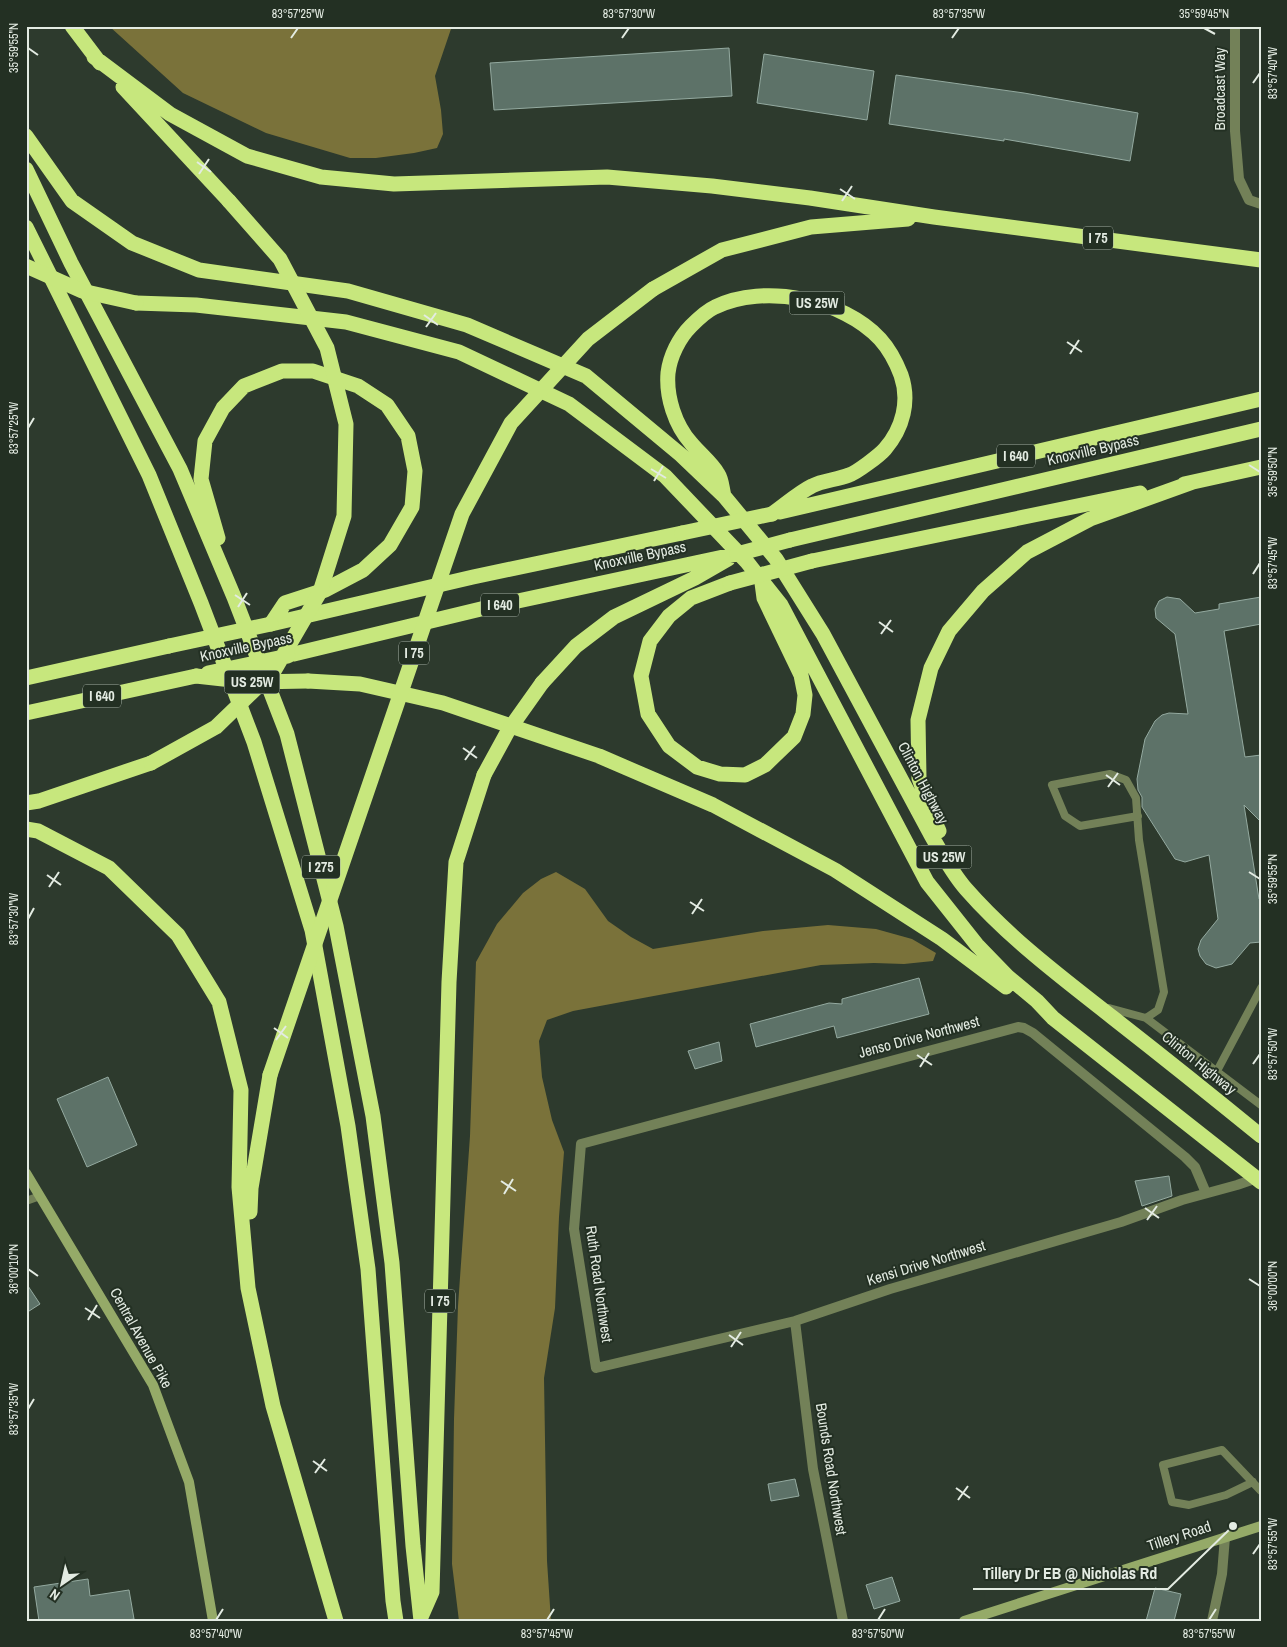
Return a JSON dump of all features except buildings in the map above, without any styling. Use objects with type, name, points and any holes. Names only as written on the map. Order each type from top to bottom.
[{"type":"highway","points":[[26,802],[39,801],[151,763],[216,727],[274,671],[320,592],[344,516],[346,424],[327,348],[280,259],[230,201],[94,56],[72,26]]},
{"type":"highway","points":[[94,56],[170,114],[248,156],[321,177],[394,184],[607,177],[712,186],[934,217]]},
{"type":"highway","name":"Clinton Highway","points":[[26,136],[72,201],[132,243],[199,270],[348,291],[467,325],[586,376],[681,455],[724,496],[776,559],[823,634],[931,835],[966,888],[1007,932],[1261,1136]]},
{"type":"highway","name":"I 275","points":[[26,169],[71,263],[180,469],[234,597],[287,734],[336,926],[373,1116],[392,1263],[421,1620]]},
{"type":"highway","name":"I 75","points":[[336,1621],[273,1406],[248,1288],[251,1188],[270,1075],[462,514],[511,423],[588,339],[652,289],[722,250],[811,227],[934,217],[1261,260]]},
{"type":"highway","name":"I 275","points":[[26,227],[153,484],[201,602],[254,742],[312,930],[348,1126],[368,1269],[396,1621]]},
{"type":"highway","points":[[26,266],[82,291],[136,303],[196,305],[346,322],[459,352],[569,404],[665,476],[762,580],[781,605],[802,642],[928,882],[977,945],[1007,976],[1037,1001],[1053,1018]]},
{"type":"highway","name":"US 25W","points":[[724,496],[719,474],[689,442],[676,419],[668,392],[668,372],[674,351],[684,333],[697,320],[714,308],[732,301],[760,296],[811,301],[836,310],[860,323],[880,338],[892,354],[905,387],[905,410],[896,433],[884,450],[850,475],[812,486],[772,514]]},
{"type":"highway","points":[[234,597],[201,479],[205,441],[223,408],[244,386],[282,371],[313,371],[358,386],[386,404],[408,436],[415,471],[412,507],[390,545],[363,570],[325,590],[286,603],[271,624]]},
{"type":"highway","name":"Knoxville Bypass","points":[[26,678],[473,577],[772,514],[1261,399]]},
{"type":"highway","name":"Knoxville Bypass","points":[[26,713],[294,654],[485,608],[710,564],[737,554],[790,540],[1261,428]]},
{"type":"highway","points":[[762,580],[764,598],[801,675],[805,695],[803,714],[794,737],[765,765],[745,775],[720,774],[697,768],[669,746],[648,714],[641,676],[650,641],[669,616],[691,598],[730,583],[812,561],[1261,467]]},
{"type":"highway","points":[[950,866],[947,848],[932,816],[919,778],[918,720],[931,668],[949,631],[982,591],[1027,552],[1090,519],[1193,482]]},
{"type":"highway","name":"I 75","points":[[421,1620],[432,1592],[448,992],[456,862],[484,776],[508,731],[542,683],[576,646],[614,617],[710,564]]},
{"type":"highway","name":"US 25W","points":[[196,676],[250,682],[308,680],[360,684],[442,702],[598,756],[713,805],[835,870],[942,939],[1035,1010],[1053,1018],[1259,1179]]},
{"type":"highway","points":[[26,829],[38,831],[108,868],[178,935],[219,1002],[241,1090],[239,1186],[248,1288]]},
{"type":"main road","name":"Central Avenue Pike","points":[[26,1173],[153,1385],[189,1482],[213,1621]]},
{"type":"main road","name":"Tillery Road","points":[[964,1621],[1261,1526]]},
{"type":"street","name":"Broadcast Way","points":[[1235,26],[1235,131],[1239,179],[1249,200],[1261,204]]},
{"type":"street","name":"Jenso Drive Northwest","points":[[581,1144],[1018,1027],[1033,1033],[1185,1157],[1195,1168],[1206,1193]]},
{"type":"street","name":"Ruth Road Northwest","points":[[581,1144],[574,1228],[596,1368]]},
{"type":"street","name":"Kensi Drive Northwest","points":[[596,1368],[795,1321],[890,1288],[1121,1222],[1182,1200],[1259,1179]]},
{"type":"street","name":"Bounds Road Northwest","points":[[795,1321],[813,1469],[843,1621]]},
{"type":"street","points":[[1212,1621],[1222,1574],[1225,1537]]},
{"type":"lane","points":[[1138,816],[1080,826],[1065,816],[1052,785],[1110,774],[1126,780],[1136,798],[1138,816],[1139,840],[1164,992],[1158,1010],[1146,1018]]},
{"type":"lane","points":[[1217,1071],[1261,988]]},
{"type":"lane","points":[[1087,997],[1114,1010],[1146,1018],[1261,1105]]},
{"type":"lane","points":[[26,1201],[40,1196]]},
{"type":"lane","points":[[1253,1482],[1226,1495],[1189,1505],[1172,1502],[1163,1465],[1222,1450],[1253,1482],[1261,1491]]},
{"type":"shaded area","points":[[109,26],[452,26],[435,76],[443,134],[437,148],[376,158],[350,158],[266,133],[183,93]]},
{"type":"shaded area","points":[[556,872],[585,889],[608,921],[653,949],[763,931],[828,925],[876,929],[912,939],[936,953],[933,961],[904,964],[821,965],[573,1011],[547,1020],[539,1041],[542,1077],[552,1120],[564,1152],[555,1308],[544,1378],[547,1561],[551,1621],[459,1621],[452,1564],[454,1419],[458,1306],[470,1136],[476,962],[497,924],[523,893],[541,879]]},
{"type":"place","name":"Tillery Dr EB @ Nicholas Rd","points":[[1233,1526]]}]
